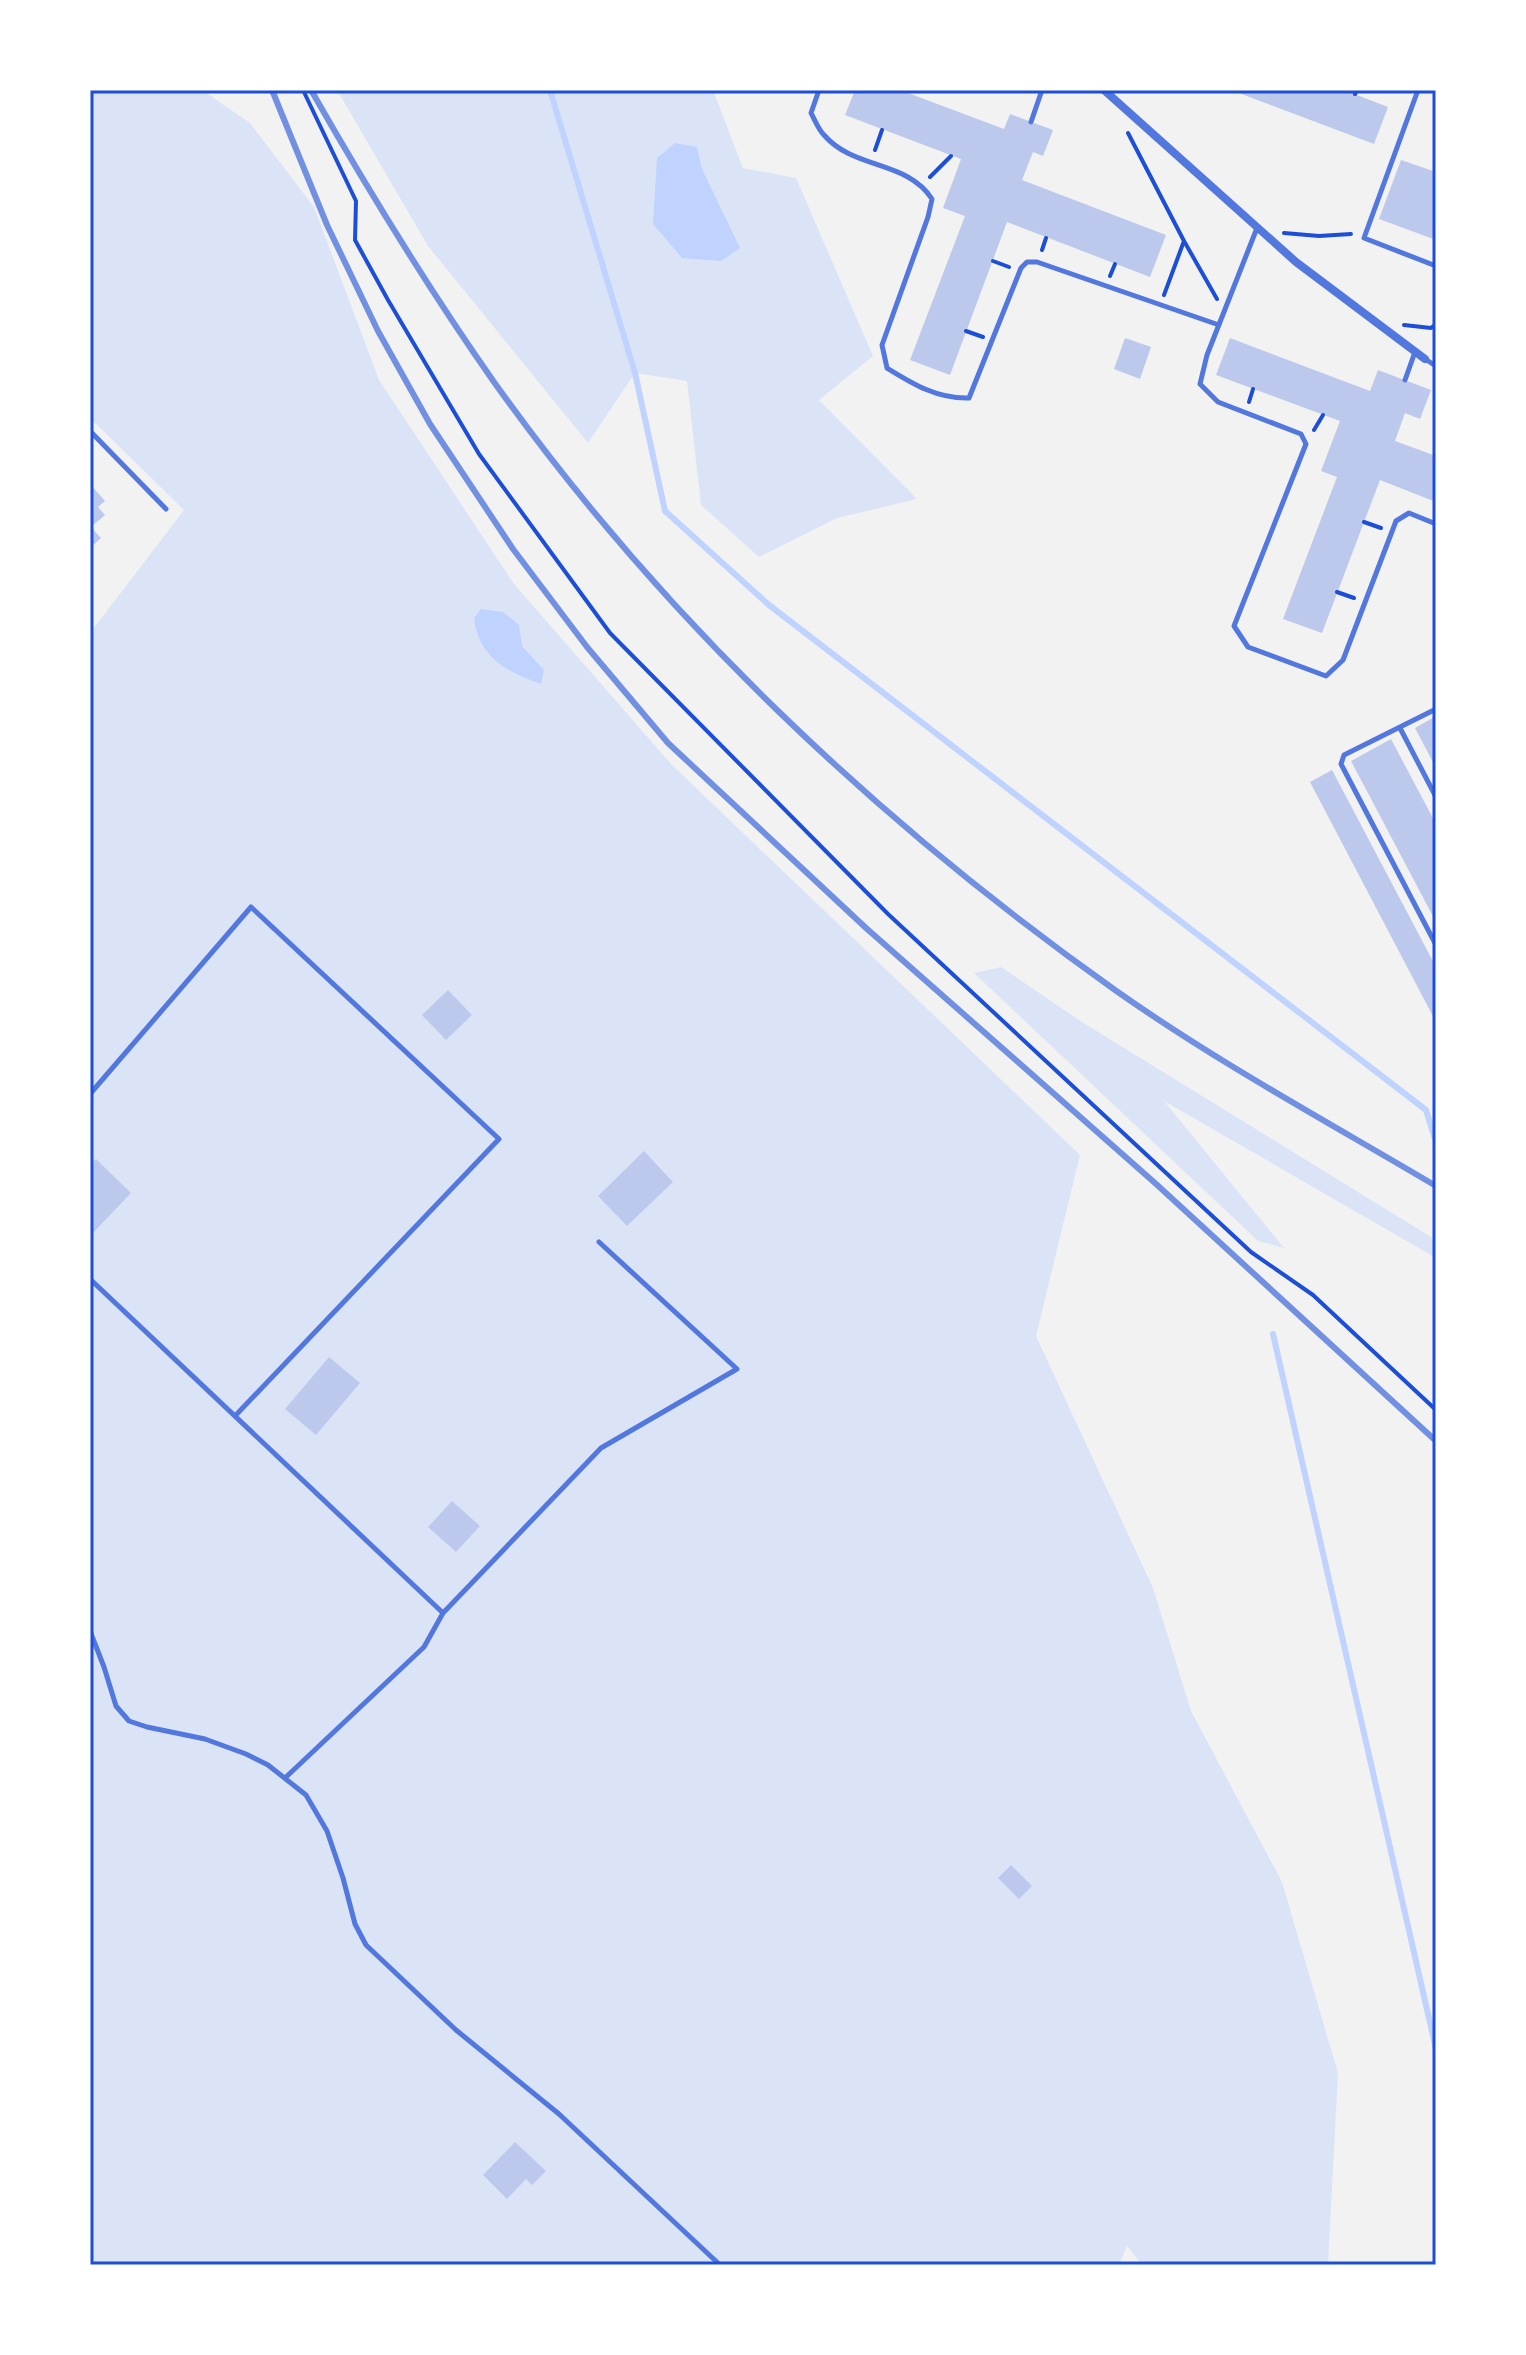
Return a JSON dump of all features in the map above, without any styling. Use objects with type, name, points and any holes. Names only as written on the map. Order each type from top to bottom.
[{"type":"street","points":[[1104,90],[1296,262],[1425,359]]},
{"type":"lane","points":[[819,90],[811,113],[823,134],[850,155],[912,177],[923,185],[932,199],[882,345],[887,368],[909,382],[935,394],[969,398],[1021,268],[1027,262],[1037,262],[1219,325]]},
{"type":"lane","points":[[1031,122],[1042,90]]},
{"type":"lane","points":[[1418,90],[1364,238],[1436,266]]},
{"type":"lane","points":[[1257,228],[1219,325],[1200,384],[1218,402],[1301,434],[1306,444],[1234,626],[1248,647],[1326,676],[1343,660],[1396,521],[1409,513],[1436,524]]},
{"type":"lane","points":[[1405,380],[1415,352]]},
{"type":"lane","points":[[1425,359],[1436,359]]},
{"type":"lane","points":[[1425,359],[1436,366]]},
{"type":"lane","points":[[90,431],[166,509]]},
{"type":"lane","points":[[1436,709],[1344,755],[1341,764],[1436,945]]},
{"type":"lane","points":[[1400,728],[1436,797]]},
{"type":"lane","points":[[90,1094],[251,907],[499,1139],[235,1416]]},
{"type":"lane","points":[[285,1778],[424,1647],[443,1613],[601,1448],[737,1369],[599,1242]]},
{"type":"lane","points":[[90,1279],[443,1613]]},
{"type":"lane","points":[[90,1631],[116,1706],[129,1721],[205,1739],[246,1754],[268,1765],[306,1795],[327,1831],[355,1924],[366,1945],[456,2030],[559,2114],[720,2265]]},
{"type":"path","points":[[303,90],[356,201],[355,240],[382,288],[479,454],[610,633],[900,925],[1251,1252],[1313,1295],[1436,1410]]},
{"type":"path","points":[[870,162],[882,130]]},
{"type":"path","points":[[1128,133],[1224,312]]},
{"type":"path","points":[[923,185],[951,156]]},
{"type":"path","points":[[1274,232],[1319,236],[1365,233]]},
{"type":"path","points":[[1159,304],[1184,241]]},
{"type":"path","points":[[1364,522],[1391,532]]},
{"type":"shaded area","points":[[90,90],[202,90],[250,123],[314,207],[379,380],[514,584],[671,764],[1080,1155],[1036,1336],[1153,1588],[1191,1711],[1282,1882],[1338,2073],[1328,2265],[1142,2265],[1127,2246],[1119,2265],[90,2265],[90,633],[184,510],[90,418]],"holes":[[[474,618],[522,646],[543,670]]]},
{"type":"shaded area","points":[[337,90],[713,90],[743,168],[796,178],[873,356],[819,400],[917,499],[837,518],[759,557],[701,505],[687,381],[635,373],[588,443],[428,246]],"holes":[[[697,147],[702,169],[653,224]]]},
{"type":"shaded area","points":[[1001,967],[1082,1022],[1436,1240],[1436,1258],[1164,1101],[1284,1248],[1258,1241],[974,973]]},
{"type":"water","points":[[675,143],[697,147],[702,169],[740,248],[721,261],[682,258],[653,224],[657,158]]},
{"type":"water","points":[[481,609],[503,612],[519,625],[522,646],[544,670],[541,684],[506,668],[488,653],[477,632],[474,618]]},
{"type":"building","points":[[855,90],[900,90],[1004,129],[1010,114],[1053,130],[1043,156],[1033,152],[1022,180],[1166,235],[1150,277],[1007,222],[950,375],[910,360],[965,216],[943,208],[961,159],[845,115]]},
{"type":"building","points":[[1231,90],[1344,90],[1388,107],[1374,144]]},
{"type":"building","points":[[1401,160],[1436,172],[1436,240],[1379,219]]},
{"type":"building","points":[[1125,338],[1151,347],[1140,379],[1114,369]]},
{"type":"building","points":[[1230,338],[1370,391],[1378,370],[1431,390],[1420,419],[1405,413],[1395,441],[1436,456],[1436,502],[1380,480],[1322,633],[1283,619],[1337,477],[1321,471],[1340,421],[1216,375]]},
{"type":"building","points":[[90,484],[105,501],[98,507],[105,515],[91,527],[101,538],[90,548]]},
{"type":"building","points":[[1436,716],[1436,768],[1415,728]]},
{"type":"building","points":[[1391,739],[1436,824],[1436,922],[1351,761]]},
{"type":"building","points":[[1332,770],[1436,967],[1436,1022],[1310,782]]},
{"type":"building","points":[[448,990],[472,1015],[446,1040],[422,1015]]},
{"type":"building","points":[[644,1151],[673,1182],[627,1226],[598,1196]]},
{"type":"building","points":[[96,1159],[131,1193],[90,1236],[90,1165]]},
{"type":"building","points":[[329,1357],[360,1383],[316,1435],[285,1409]]},
{"type":"building","points":[[452,1501],[480,1526],[456,1552],[428,1527]]},
{"type":"building","points":[[1011,1865],[1032,1886],[1019,1899],[998,1878]]},
{"type":"building","points":[[515,2142],[546,2171],[532,2185],[526,2179],[507,2199],[483,2175]]},
{"type":"waterway","points":[[550,90],[635,373],[665,511],[769,605],[1426,1110],[1436,1142]]},
{"type":"waterway","points":[[1273,1334],[1436,2049]]},
{"type":"railway","points":[[272,90],[327,225],[378,331],[430,424],[513,549],[587,647],[668,743],[866,928],[1155,1183],[1436,1441]]},
{"type":"railway","points":[[311,90],[446,311],[559,469],[702,634],[779,712],[942,857],[1115,990],[1233,1067],[1436,1186]]}]
